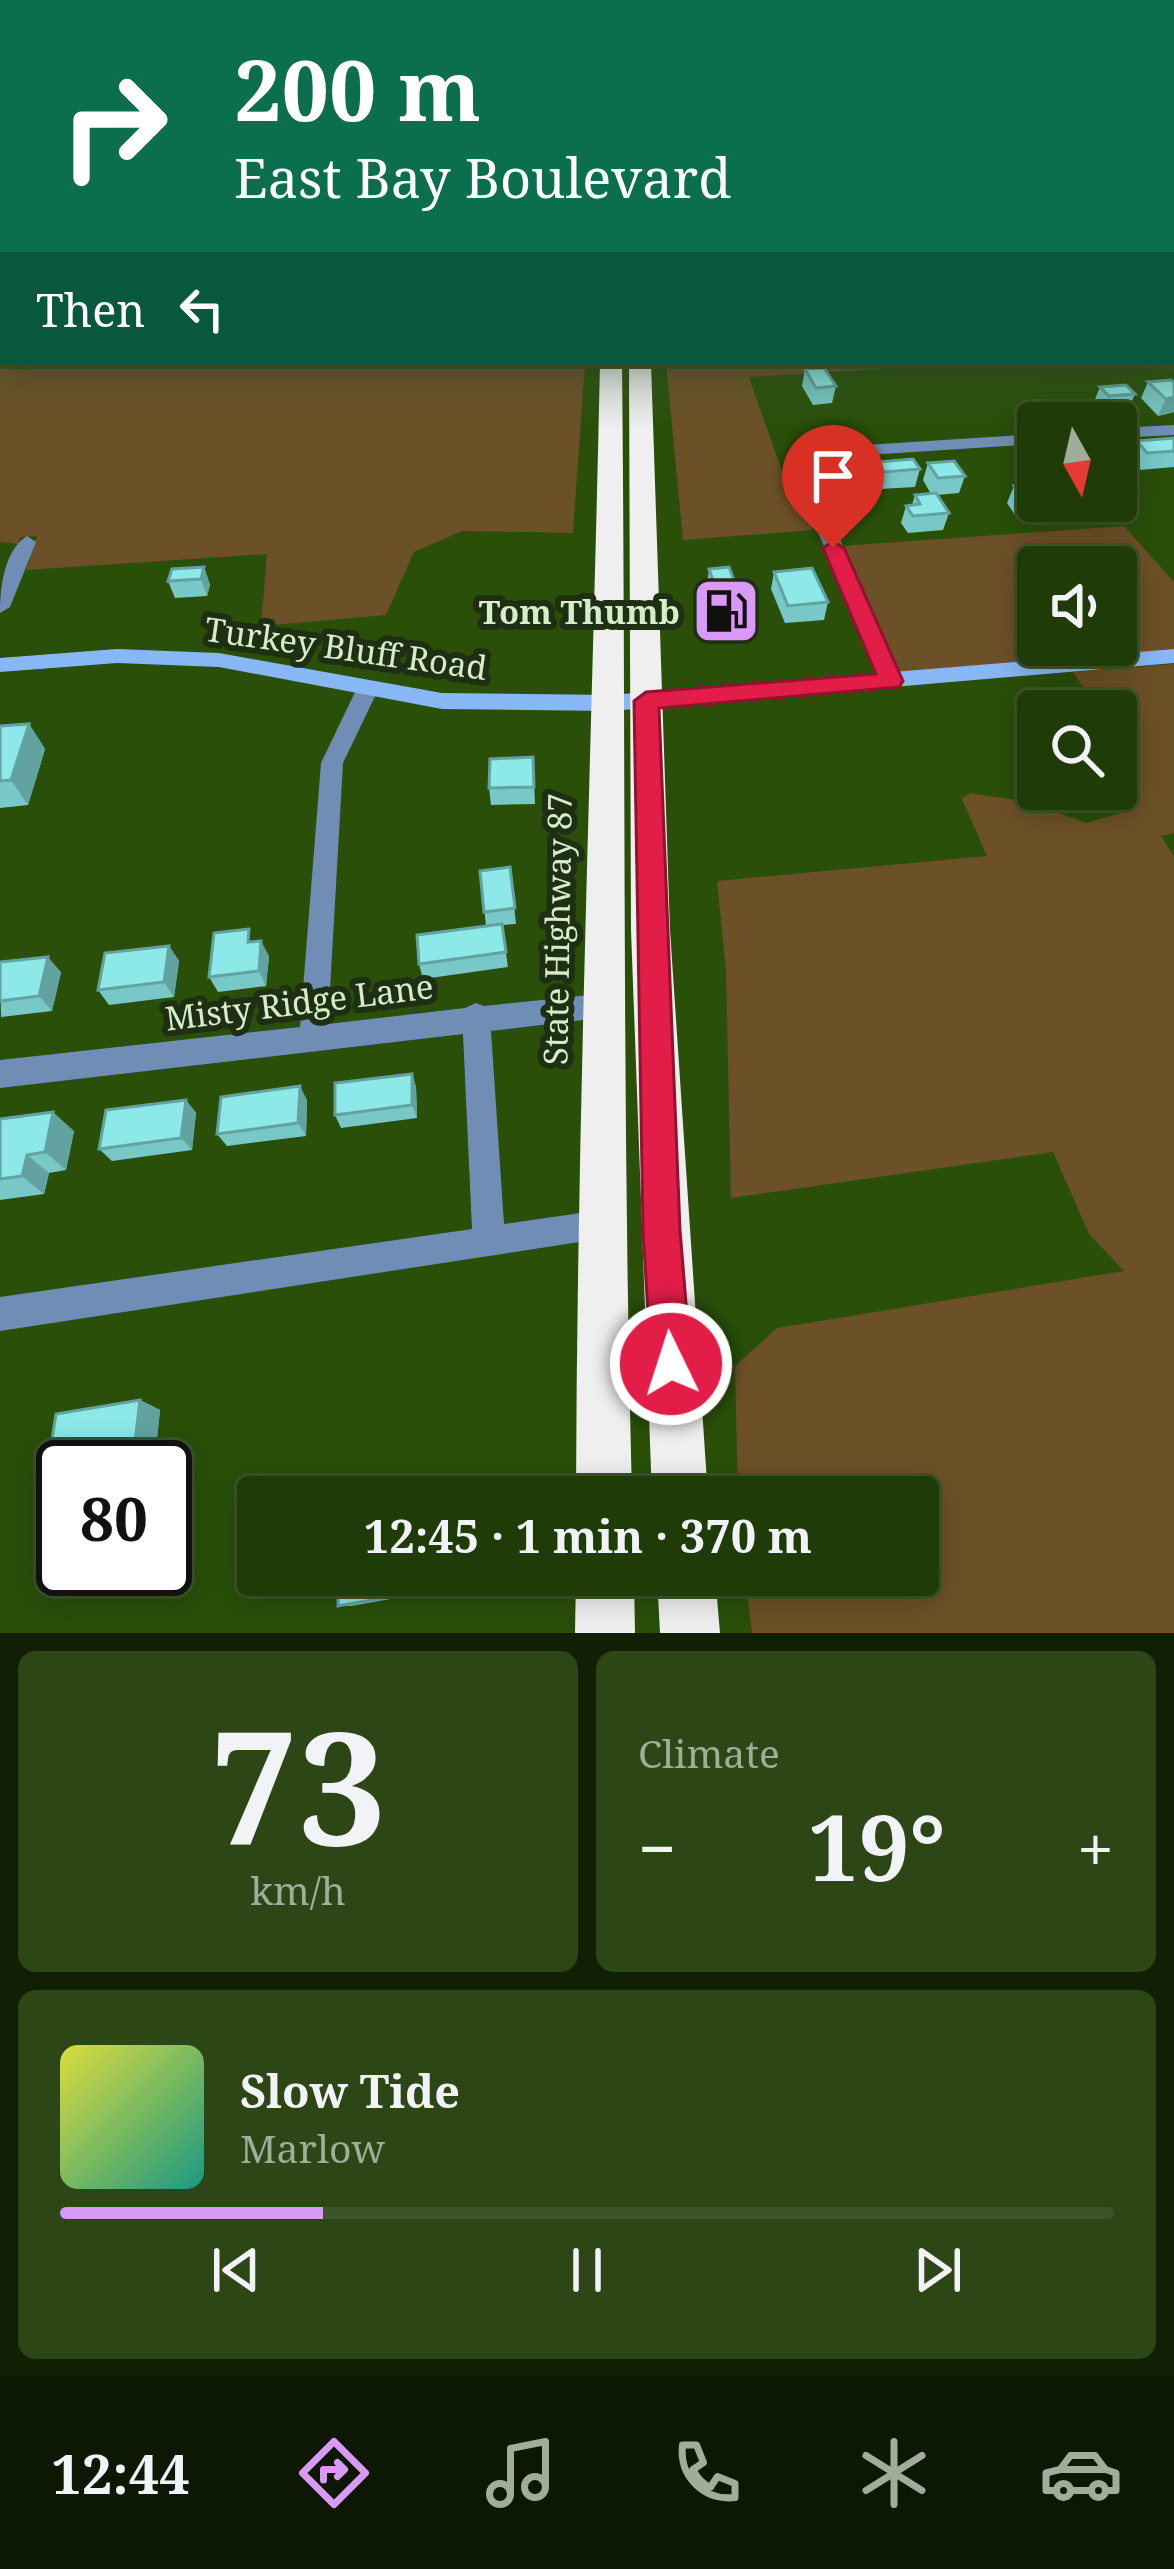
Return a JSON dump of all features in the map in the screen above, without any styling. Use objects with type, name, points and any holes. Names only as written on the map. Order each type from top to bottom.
[{"type":"highway","name":"State Highway 87","points":[[604,1476],[601,1226],[608,1005],[629,702],[611,366]]},
{"type":"highway","points":[[640,366],[629,702],[679,1476]]},
{"type":"highway","points":[[605,1596],[605,1633]]},
{"type":"highway","points":[[687,1596],[690,1633]]},
{"type":"street","points":[[1137,433],[1174,430]]},
{"type":"street","points":[[891,681],[802,473],[806,461],[834,452],[1017,440]]},
{"type":"street","points":[[0,607],[27,542]]},
{"type":"street","name":"Turkey Bluff Road","points":[[0,665],[116,656],[219,660],[442,701],[629,702],[1174,656]]},
{"type":"street","points":[[313,1038],[332,763],[368,688]]},
{"type":"street","name":"Misty Ridge Lane","points":[[0,1074],[476,1016],[608,1005]]},
{"type":"street","points":[[476,1016],[489,1242]]},
{"type":"street","points":[[0,1314],[601,1226]]},
{"type":"shaded area","points":[[0,366],[585,366],[573,533],[462,531],[414,552],[386,615],[261,626],[267,554],[26,570],[37,536],[21,537],[18,544],[0,542]]},
{"type":"shaded area","points":[[666,366],[975,366],[749,377],[786,483],[813,530],[683,540]]},
{"type":"shaded area","points":[[1124,526],[1174,582],[1174,649],[1137,652],[1137,546],[1017,546],[1017,663],[897,673],[841,546]]},
{"type":"shaded area","points":[[1174,664],[1174,833],[1161,836],[1174,856],[1174,1633],[752,1633],[748,1596],[939,1596],[939,1476],[738,1476],[735,1366],[777,1328],[1124,1271],[1089,1234],[1053,1152],[731,1198],[726,970],[717,881],[987,856],[962,799],[970,793],[1017,800],[1017,810],[1051,810],[1086,823],[1137,810],[1137,690],[1085,690],[1073,672]]},
{"type":"building","points":[[824,368],[836,386],[816,388],[805,369]]},
{"type":"building","points":[[1171,380],[1174,397],[1166,399],[1148,382]]},
{"type":"building","points":[[1126,385],[1135,394],[1109,396],[1100,387]]},
{"type":"building","points":[[1174,438],[1174,451],[1147,453],[1137,441]]},
{"type":"building","points":[[913,459],[920,469],[884,472],[878,462]]},
{"type":"building","points":[[954,461],[965,476],[938,478],[928,463]]},
{"type":"building","points":[[936,493],[949,513],[913,516],[906,506],[920,504],[915,495]]},
{"type":"building","points":[[204,567],[201,579],[168,581],[172,569]]},
{"type":"building","points":[[729,567],[748,618],[727,620],[709,569]]},
{"type":"building","points":[[812,568],[828,602],[788,606],[774,572]]},
{"type":"building","points":[[29,724],[11,780],[0,781],[0,726]]},
{"type":"building","points":[[533,757],[534,787],[489,788],[490,759]]},
{"type":"building","points":[[510,867],[515,908],[484,912],[480,871]]},
{"type":"building","points":[[502,924],[506,952],[419,964],[417,935]]},
{"type":"building","points":[[249,929],[248,942],[261,941],[259,971],[209,977],[214,933]]},
{"type":"building","points":[[169,946],[164,982],[98,990],[105,953]]},
{"type":"building","points":[[48,957],[39,996],[0,1001],[0,962]]},
{"type":"building","points":[[412,1074],[412,1105],[335,1115],[335,1083]]},
{"type":"building","points":[[300,1086],[298,1123],[217,1134],[221,1097]]},
{"type":"building","points":[[186,1100],[181,1138],[99,1149],[106,1110]]},
{"type":"building","points":[[53,1112],[45,1152],[27,1155],[22,1176],[0,1179],[0,1119]]},
{"type":"building","points":[[140,1400],[135,1440],[52,1440],[56,1414]]},
{"type":"building","points":[[338,1596],[394,1596],[338,1606]]},
{"type":"place","name":"Tom Thumb","points":[[726,611]]},
{"type":"route","points":[[671,1364],[662,1230],[646,701],[891,681],[833,548]]}]
